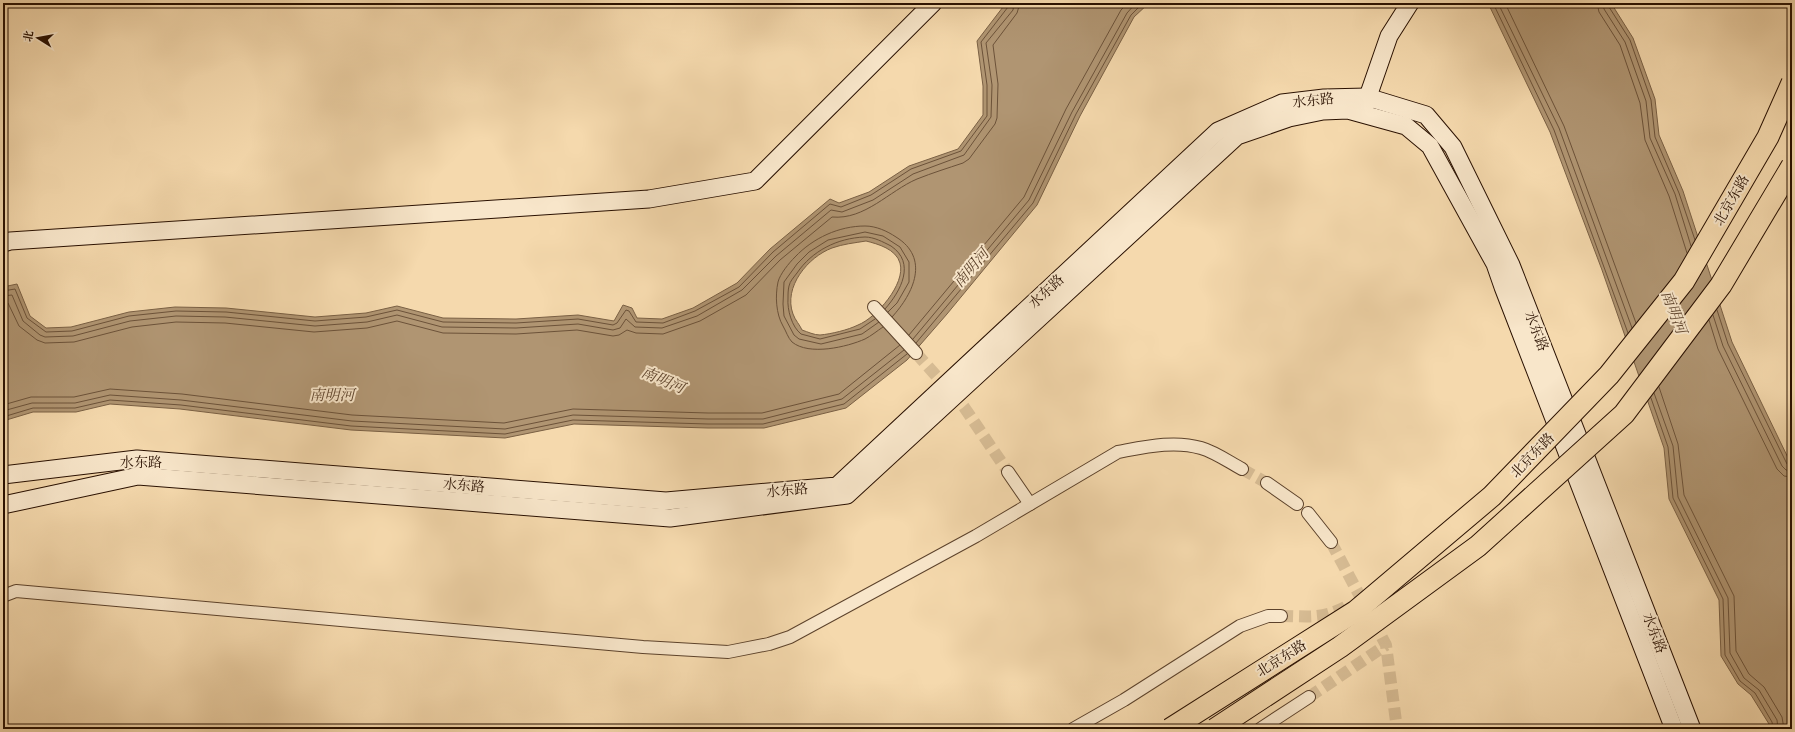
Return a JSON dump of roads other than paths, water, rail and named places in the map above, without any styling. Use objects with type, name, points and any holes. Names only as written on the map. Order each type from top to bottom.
[{"type":"highway","name":"北京东路","points":[[1170,729],[1356,611],[1492,496],[1609,375],[1684,280],[1768,137],[1792,83]]},
{"type":"highway","name":"北京东路","points":[[1215,729],[1340,647],[1478,546],[1624,414],[1721,285],[1792,166]]},
{"type":"main road","points":[[3,243],[10,241],[649,199],[755,181],[933,3]]},
{"type":"main road","points":[[1365,105],[1389,36],[1410,3]]},
{"type":"main road","name":"水东路","points":[[3,475],[137,459],[666,501],[837,486],[1218,131],[1282,104],[1324,98],[1426,115],[1453,147],[1511,265],[1692,729]]},
{"type":"main road","name":"水东路","points":[[3,505],[138,476],[670,518],[847,495],[1237,136],[1289,118],[1323,111],[1348,110],[1365,105],[1406,126],[1430,146],[1495,264],[1674,729]]},
{"type":"street","points":[[874,306],[916,353]]},
{"type":"street","points":[[3,596],[16,591],[643,647],[728,652],[769,644],[790,637],[976,536],[1118,452],[1144,447],[1177,444],[1202,448],[1242,469]]},
{"type":"street","points":[[1008,472],[1030,504]]},
{"type":"street","points":[[1267,483],[1297,504]]},
{"type":"street","points":[[1308,513],[1330,542]]},
{"type":"street","points":[[1074,729],[1124,700],[1240,626],[1268,616],[1281,616]]},
{"type":"street","points":[[1260,729],[1309,697]]},
{"type":"water","name":"南明河","points":[[1006,3],[1149,3],[1134,17],[1080,116],[1037,205],[907,360],[846,408],[764,428],[574,424],[505,438],[351,430],[180,409],[110,404],[76,412],[33,412],[3,421],[3,287],[17,284],[30,316],[46,328],[71,327],[129,312],[175,307],[226,308],[315,317],[366,313],[397,306],[443,318],[516,319],[578,315],[614,321],[623,305],[632,308],[637,318],[662,319],[693,308],[737,283],[770,249],[830,199],[839,203],[869,192],[909,166],[958,149],[983,115],[983,86],[977,41]],"holes":[[[866,241],[891,251],[895,254],[900,263],[901,271],[898,281],[888,299],[873,315],[849,329],[820,335],[802,330],[793,314],[791,304],[792,294],[800,274],[814,258],[823,252],[832,248]]]},
{"type":"water","name":"南明河","points":[[1488,3],[1611,3],[1633,38],[1655,99],[1659,135],[1683,191],[1732,342],[1792,466],[1792,729],[1769,729],[1769,724],[1751,695],[1738,684],[1721,656],[1719,600],[1669,499],[1664,448],[1602,270],[1550,132]]},
{"type":"tunnel","points":[[916,353],[964,407],[1008,472]]},
{"type":"tunnel","points":[[1242,469],[1267,483]]},
{"type":"tunnel","points":[[1331,542],[1386,645],[1397,729]]},
{"type":"tunnel","points":[[1281,616],[1323,615],[1340,610],[1349,605]]},
{"type":"tunnel","points":[[1309,697],[1386,645]]}]
